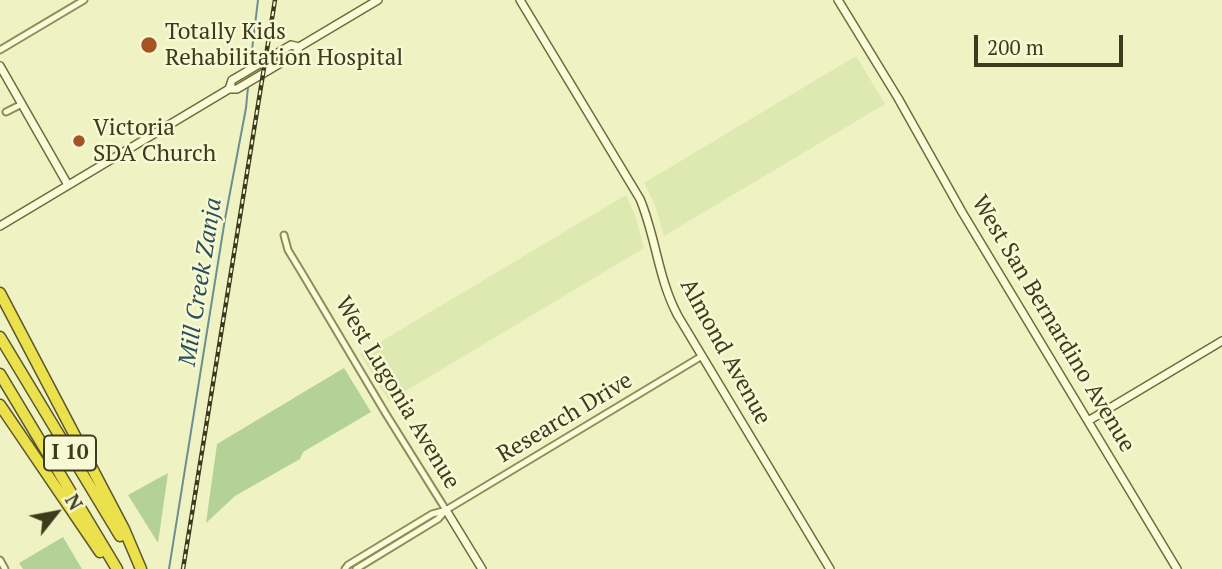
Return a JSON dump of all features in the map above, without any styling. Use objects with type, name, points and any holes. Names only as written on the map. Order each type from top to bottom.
[{"type":"highway","points":[[0,293],[124,529],[141,569]]},
{"type":"highway","name":"I 10","points":[[0,337],[141,569]]},
{"type":"highway","name":"I 10","points":[[0,374],[115,569]]},
{"type":"highway","points":[[0,405],[88,536],[115,569]]},
{"type":"main road","points":[[0,226],[296,54],[299,47],[378,0]]},
{"type":"main road","name":"Almond Avenue","points":[[520,0],[640,199],[649,221],[667,294],[678,316],[830,569]]},
{"type":"main road","name":"West San Bernardino Avenue","points":[[838,0],[1177,569]]},
{"type":"main road","points":[[233,89],[232,80],[291,45],[299,47]]},
{"type":"main road","points":[[0,66],[68,185]]},
{"type":"main road","points":[[1088,421],[1222,341]]},
{"type":"main road","name":"West Lugonia Avenue","points":[[446,510],[482,569]]},
{"type":"street","points":[[0,50],[84,0]]},
{"type":"street","points":[[6,112],[22,104]]},
{"type":"street","name":"West Lugonia Avenue","points":[[284,235],[288,250],[446,510]]},
{"type":"street","name":"Research Drive","points":[[345,569],[432,514],[446,510],[702,356]]},
{"type":"street","name":"Research Drive","points":[[356,569],[438,519],[446,510]]},
{"type":"street","points":[[0,560],[5,569]]},
{"type":"green space","points":[[856,56],[885,104],[664,236],[655,205],[644,183]]},
{"type":"green space","points":[[626,195],[636,217],[644,248],[389,401],[360,354]]},
{"type":"green space","points":[[344,368],[371,412],[303,452],[300,459],[235,496],[206,523],[217,444]]},
{"type":"green space","points":[[168,473],[158,543],[128,495]]},
{"type":"green space","points":[[63,537],[82,569],[23,569],[19,563]]},
{"type":"waterway","name":"Mill Creek Zanja","points":[[250,67],[258,0]]},
{"type":"waterway","name":"Mill Creek Zanja","points":[[169,569],[248,87]]},
{"type":"railway","points":[[183,569],[275,0]]},
{"type":"place","name":"Totally Kids Rehabilitation Hospital","points":[[149,45]]},
{"type":"place","name":"Victoria SDA Church","points":[[79,141]]}]
